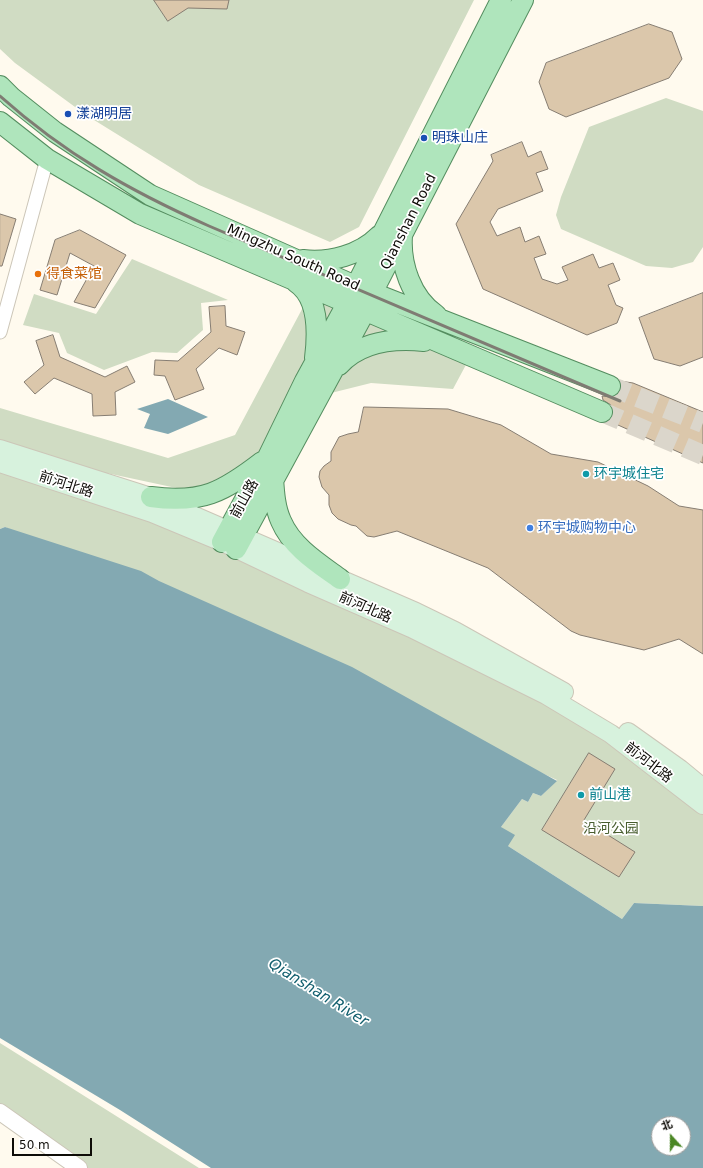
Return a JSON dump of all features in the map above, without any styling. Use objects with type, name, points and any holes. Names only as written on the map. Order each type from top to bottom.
[{"type":"main road","name":"Qianshan Road","points":[[232,540],[273,478],[331,374],[360,298],[393,232],[501,0]]},
{"type":"main road","name":"Qianshan Road","points":[[393,232],[523,0]]},
{"type":"main road","name":"Mingzhu South Road","points":[[0,86],[11,97],[55,132],[150,195],[294,259],[444,345],[602,412]]},
{"type":"main road","name":"Mingzhu South Road","points":[[0,122],[47,159],[140,214],[291,279],[442,320],[610,386]]},
{"type":"main road","points":[[140,214],[150,195]]},
{"type":"main road","points":[[294,259],[326,260],[352,253],[393,232],[411,284],[418,297],[426,308],[442,320]]},
{"type":"main road","points":[[291,279],[301,285],[307,292],[313,309],[317,336],[315,357],[312,368]]},
{"type":"main road","name":"Qianshan Road","points":[[268,457],[312,368],[360,298]]},
{"type":"main road","points":[[331,374],[343,361],[357,351],[383,342],[412,340],[444,345]]},
{"type":"main road","name":"前河北路","points":[[0,449],[151,497],[232,540],[308,583],[411,628],[546,695],[611,734],[703,805]]},
{"type":"main road","points":[[151,497],[172,500],[210,494],[234,482],[268,457]]},
{"type":"main road","name":"前山路","points":[[232,540],[268,457]]},
{"type":"main road","name":"前河北路","points":[[0,463],[232,540],[340,579],[455,630],[547,681],[604,715],[680,769],[703,788]]},
{"type":"main road","points":[[273,478],[276,507],[289,536],[301,550],[340,579]]},
{"type":"street","points":[[0,332],[47,159]]},
{"type":"street","points":[[0,1112],[79,1168]]},
{"type":"green space","points":[[0,0],[474,0],[359,227],[330,242],[199,185],[86,115],[15,63],[0,49]]},
{"type":"green space","points":[[666,98],[703,111],[703,247],[693,262],[672,268],[646,266],[561,229],[556,215],[561,197],[589,127]]},
{"type":"green space","points":[[132,259],[228,300],[201,303],[203,330],[177,353],[152,352],[104,370],[67,353],[59,333],[23,325],[34,294],[96,314]]},
{"type":"green space","points":[[309,296],[340,305],[261,452],[225,479],[206,488],[181,489],[97,471],[0,444],[0,408],[168,458],[235,435]]},
{"type":"green space","points":[[367,318],[468,361],[453,389],[371,383],[327,394]]},
{"type":"green space","name":"沿河公园","points":[[0,460],[161,508],[573,711],[703,810],[703,906],[634,903],[622,919],[508,846],[501,827],[522,799],[528,802],[533,793],[541,796],[557,780],[5,527],[0,529]]},
{"type":"green space","points":[[0,1043],[199,1168],[79,1168],[0,1112]]},
{"type":"water","points":[[168,399],[208,417],[168,434],[144,428],[150,414],[137,409]]},
{"type":"water","name":"Qianshan River","points":[[5,527],[141,571],[159,581],[352,667],[557,781],[541,796],[533,793],[528,802],[522,799],[501,827],[515,835],[508,846],[622,919],[634,903],[703,906],[703,1168],[211,1168],[120,1110],[0,1038],[0,529]]},
{"type":"building","points":[[154,0],[229,0],[227,9],[188,8],[168,21]]},
{"type":"building","points":[[649,24],[672,32],[682,59],[669,78],[566,117],[549,109],[539,82],[546,63]]},
{"type":"building","points":[[522,142],[528,157],[541,151],[548,169],[536,173],[543,191],[498,209],[490,222],[497,236],[520,227],[525,242],[539,236],[546,254],[534,258],[542,279],[557,284],[568,280],[562,267],[593,254],[599,268],[613,263],[620,280],[608,285],[616,305],[623,308],[617,323],[587,335],[483,289],[456,224],[493,161],[491,155]]},
{"type":"building","points":[[0,214],[16,219],[2,266],[0,266]]},
{"type":"building","points":[[80,230],[126,255],[95,308],[74,302],[94,266],[70,253],[57,295],[40,290],[55,240]]},
{"type":"building","points":[[703,293],[703,357],[680,366],[654,359],[639,318]]},
{"type":"building","points":[[225,306],[226,326],[245,332],[237,355],[219,348],[196,369],[204,389],[175,400],[165,376],[154,375],[155,360],[178,361],[211,332],[209,307]]},
{"type":"building","points":[[53,335],[60,357],[105,377],[127,366],[135,382],[115,392],[116,415],[93,416],[92,394],[54,378],[35,394],[24,382],[44,365],[36,341]]},
{"type":"building","points":[[620,381],[633,383],[703,412],[703,463],[609,421],[613,416],[613,410],[611,405],[603,400],[602,396],[611,397],[617,395],[621,390]]},
{"type":"building","name":"环宇城购物中心","points":[[364,407],[448,409],[501,425],[551,454],[598,462],[648,486],[679,506],[703,510],[703,654],[679,639],[644,650],[580,635],[571,631],[488,568],[397,531],[374,537],[367,536],[356,526],[338,519],[332,513],[329,505],[329,495],[322,487],[319,477],[320,471],[331,461],[331,452],[339,437],[358,432]]},
{"type":"building","name":"前山港","points":[[589,753],[615,769],[584,820],[635,852],[619,877],[542,830]]},
{"type":"tunnel","points":[[610,386],[703,423]]},
{"type":"tunnel","points":[[602,412],[703,455]]},
{"type":"railway","points":[[0,96],[49,136],[99,170],[180,213],[620,401]]},
{"type":"place","name":"漾湖明居","points":[[68,114]]},
{"type":"place","name":"明珠山庄","points":[[424,138]]},
{"type":"place","name":"得食菜馆","points":[[38,274]]},
{"type":"place","name":"环宇城住宅","points":[[586,474]]},
{"type":"place","name":"环宇城购物中心","points":[[530,528]]},
{"type":"place","name":"前山港","points":[[581,795]]}]
